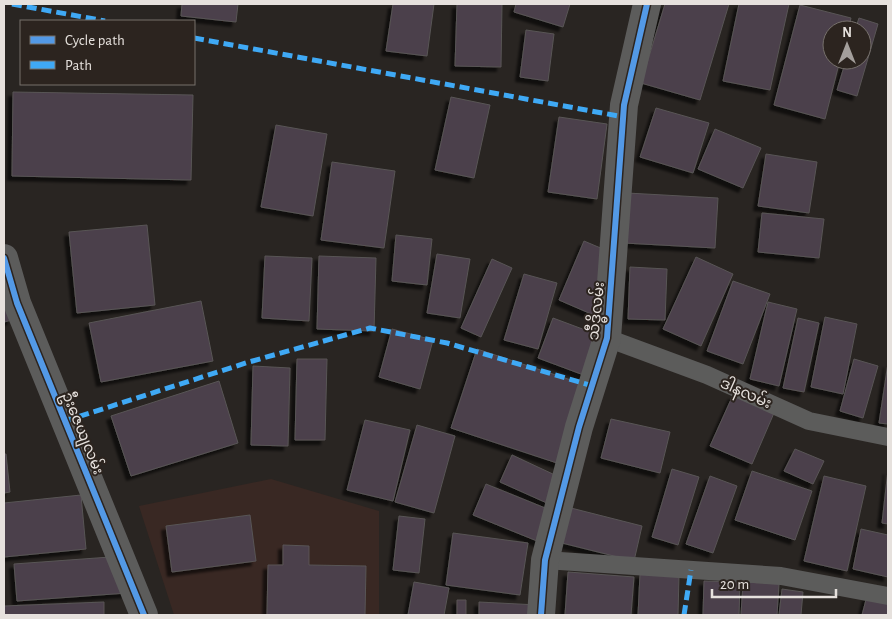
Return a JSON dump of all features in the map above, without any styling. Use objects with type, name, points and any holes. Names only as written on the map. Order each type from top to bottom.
[{"type":"street","name":"သီဒ္ဓိလမ်း","points":[[541,615],[545,560],[579,427],[608,338],[624,105],[647,4]]},
{"type":"street","name":"ဦးဇေယျလမ်း","points":[[4,258],[17,303],[144,615]]},
{"type":"lane","name":"ဒါနလမ်း","points":[[608,338],[707,375],[809,421],[888,437]]},
{"type":"lane","points":[[545,560],[781,576],[888,596]]},
{"type":"shaded area","points":[[271,479],[379,511],[379,615],[174,615],[139,506]]},
{"type":"building","points":[[182,4],[238,4],[236,22],[181,16]]},
{"type":"building","points":[[393,4],[434,4],[427,56],[386,51]]},
{"type":"building","points":[[457,4],[502,4],[501,67],[455,66]]},
{"type":"building","points":[[516,4],[570,4],[563,27],[514,12]]},
{"type":"building","points":[[665,4],[729,4],[700,100],[641,83]]},
{"type":"building","points":[[739,4],[789,4],[770,90],[723,81]]},
{"type":"building","points":[[800,5],[851,18],[850,20],[822,20],[822,70],[837,70],[825,119],[774,105]]},
{"type":"building","points":[[872,22],[878,24],[872,45]]},
{"type":"building","points":[[526,30],[554,34],[548,81],[520,77]]},
{"type":"building","points":[[843,70],[865,70],[857,96],[837,90]]},
{"type":"building","points":[[13,92],[193,95],[191,180],[12,176]]},
{"type":"building","points":[[451,97],[490,105],[474,178],[435,170]]},
{"type":"building","points":[[656,108],[709,123],[693,173],[640,157]]},
{"type":"building","points":[[559,117],[607,124],[597,199],[548,192]]},
{"type":"building","points":[[276,125],[327,134],[313,216],[261,207]]},
{"type":"building","points":[[715,129],[761,148],[743,188],[698,169]]},
{"type":"building","points":[[766,154],[817,162],[809,213],[758,206]]},
{"type":"building","points":[[332,162],[395,171],[384,248],[321,240]]},
{"type":"building","points":[[627,193],[718,198],[715,248],[624,243]]},
{"type":"building","points":[[762,213],[824,219],[819,258],[758,252]]},
{"type":"building","points":[[147,225],[155,305],[77,313],[69,232]]},
{"type":"building","points":[[396,235],[432,239],[427,285],[392,281]]},
{"type":"building","points":[[584,241],[622,257],[596,316],[559,300]]},
{"type":"building","points":[[437,254],[470,259],[460,318],[427,313]]},
{"type":"building","points":[[265,256],[312,258],[309,321],[262,318]]},
{"type":"building","points":[[319,256],[376,258],[374,331],[317,329]]},
{"type":"building","points":[[696,257],[733,274],[701,346],[663,329]]},
{"type":"building","points":[[492,259],[512,268],[481,337],[461,328]]},
{"type":"building","points":[[4,264],[12,320],[4,322]]},
{"type":"building","points":[[630,267],[667,269],[665,320],[628,319]]},
{"type":"building","points":[[524,274],[557,283],[538,349],[504,340]]},
{"type":"building","points":[[733,281],[770,294],[743,364],[707,351]]},
{"type":"building","points":[[201,301],[213,361],[101,382],[89,323]]},
{"type":"building","points":[[768,302],[797,309],[779,386],[750,379]]},
{"type":"building","points":[[825,317],[857,324],[843,394],[811,387]]},
{"type":"building","points":[[553,318],[604,337],[589,377],[538,358]]},
{"type":"building","points":[[798,318],[819,323],[804,392],[783,388]]},
{"type":"building","points":[[392,329],[433,340],[420,389],[379,377]]},
{"type":"building","points":[[477,349],[586,385],[560,464],[451,428]]},
{"type":"building","points":[[297,359],[327,359],[325,440],[295,440]]},
{"type":"building","points":[[854,359],[878,366],[863,418],[840,411]]},
{"type":"building","points":[[888,363],[888,424],[879,423]]},
{"type":"building","points":[[253,366],[290,368],[288,446],[251,445]]},
{"type":"building","points":[[219,381],[238,443],[131,476],[111,416]]},
{"type":"building","points":[[733,395],[774,413],[752,464],[710,446]]},
{"type":"building","points":[[611,419],[670,432],[660,473],[601,458]]},
{"type":"building","points":[[365,420],[410,430],[393,501],[347,490]]},
{"type":"building","points":[[417,425],[455,436],[434,513],[395,502]]},
{"type":"building","points":[[795,449],[824,461],[813,484],[784,471]]},
{"type":"building","points":[[4,454],[6,454],[10,492],[4,493]]},
{"type":"building","points":[[512,455],[570,482],[558,508],[500,482]]},
{"type":"building","points":[[672,469],[699,477],[678,545],[652,537]]},
{"type":"building","points":[[888,470],[888,524],[882,523]]},
{"type":"building","points":[[752,471],[812,491],[795,540],[735,520]]},
{"type":"building","points":[[710,476],[737,486],[713,553],[686,544]]},
{"type":"building","points":[[824,476],[866,486],[847,571],[804,561]]},
{"type":"building","points":[[486,484],[555,512],[542,543],[473,515]]},
{"type":"building","points":[[81,495],[86,549],[4,557],[4,503]]},
{"type":"building","points":[[571,508],[642,526],[634,561],[562,543]]},
{"type":"building","points":[[250,515],[256,561],[172,572],[166,526]]},
{"type":"building","points":[[399,516],[425,519],[419,573],[393,570]]},
{"type":"building","points":[[861,529],[888,535],[888,577],[853,569]]},
{"type":"building","points":[[453,533],[528,543],[520,595],[446,585]]},
{"type":"building","points":[[283,545],[309,546],[309,565],[366,566],[365,615],[267,615],[268,565],[283,565]]},
{"type":"building","points":[[124,556],[127,593],[17,601],[14,564]]},
{"type":"building","points":[[568,572],[634,577],[631,615],[565,615]]},
{"type":"building","points":[[640,574],[679,575],[678,615],[638,615]]},
{"type":"building","points":[[704,581],[740,582],[739,615],[703,615]]},
{"type":"building","points":[[414,582],[449,588],[444,615],[408,615]]},
{"type":"building","points":[[743,582],[779,584],[777,615],[741,615]]},
{"type":"building","points":[[782,589],[803,592],[801,615],[779,615]]},
{"type":"building","points":[[867,596],[888,601],[888,615],[862,615]]},
{"type":"building","points":[[457,600],[466,600],[466,615],[457,615]]},
{"type":"building","points":[[104,602],[104,615],[4,615],[4,606]]},
{"type":"building","points":[[479,602],[538,605],[538,615],[479,615]]},
{"type":"marked path","points":[[12,4],[100,20]]},
{"type":"marked path","points":[[195,38],[624,117]]},
{"type":"marked path","points":[[65,421],[249,362],[370,328],[447,343],[593,386]]},
{"type":"marked path","points":[[684,615],[691,570]]},
{"type":"cycle path","points":[[541,615],[545,560],[579,427],[607,338],[624,105],[647,4]]},
{"type":"cycle path","points":[[4,258],[17,303],[144,615]]}]
